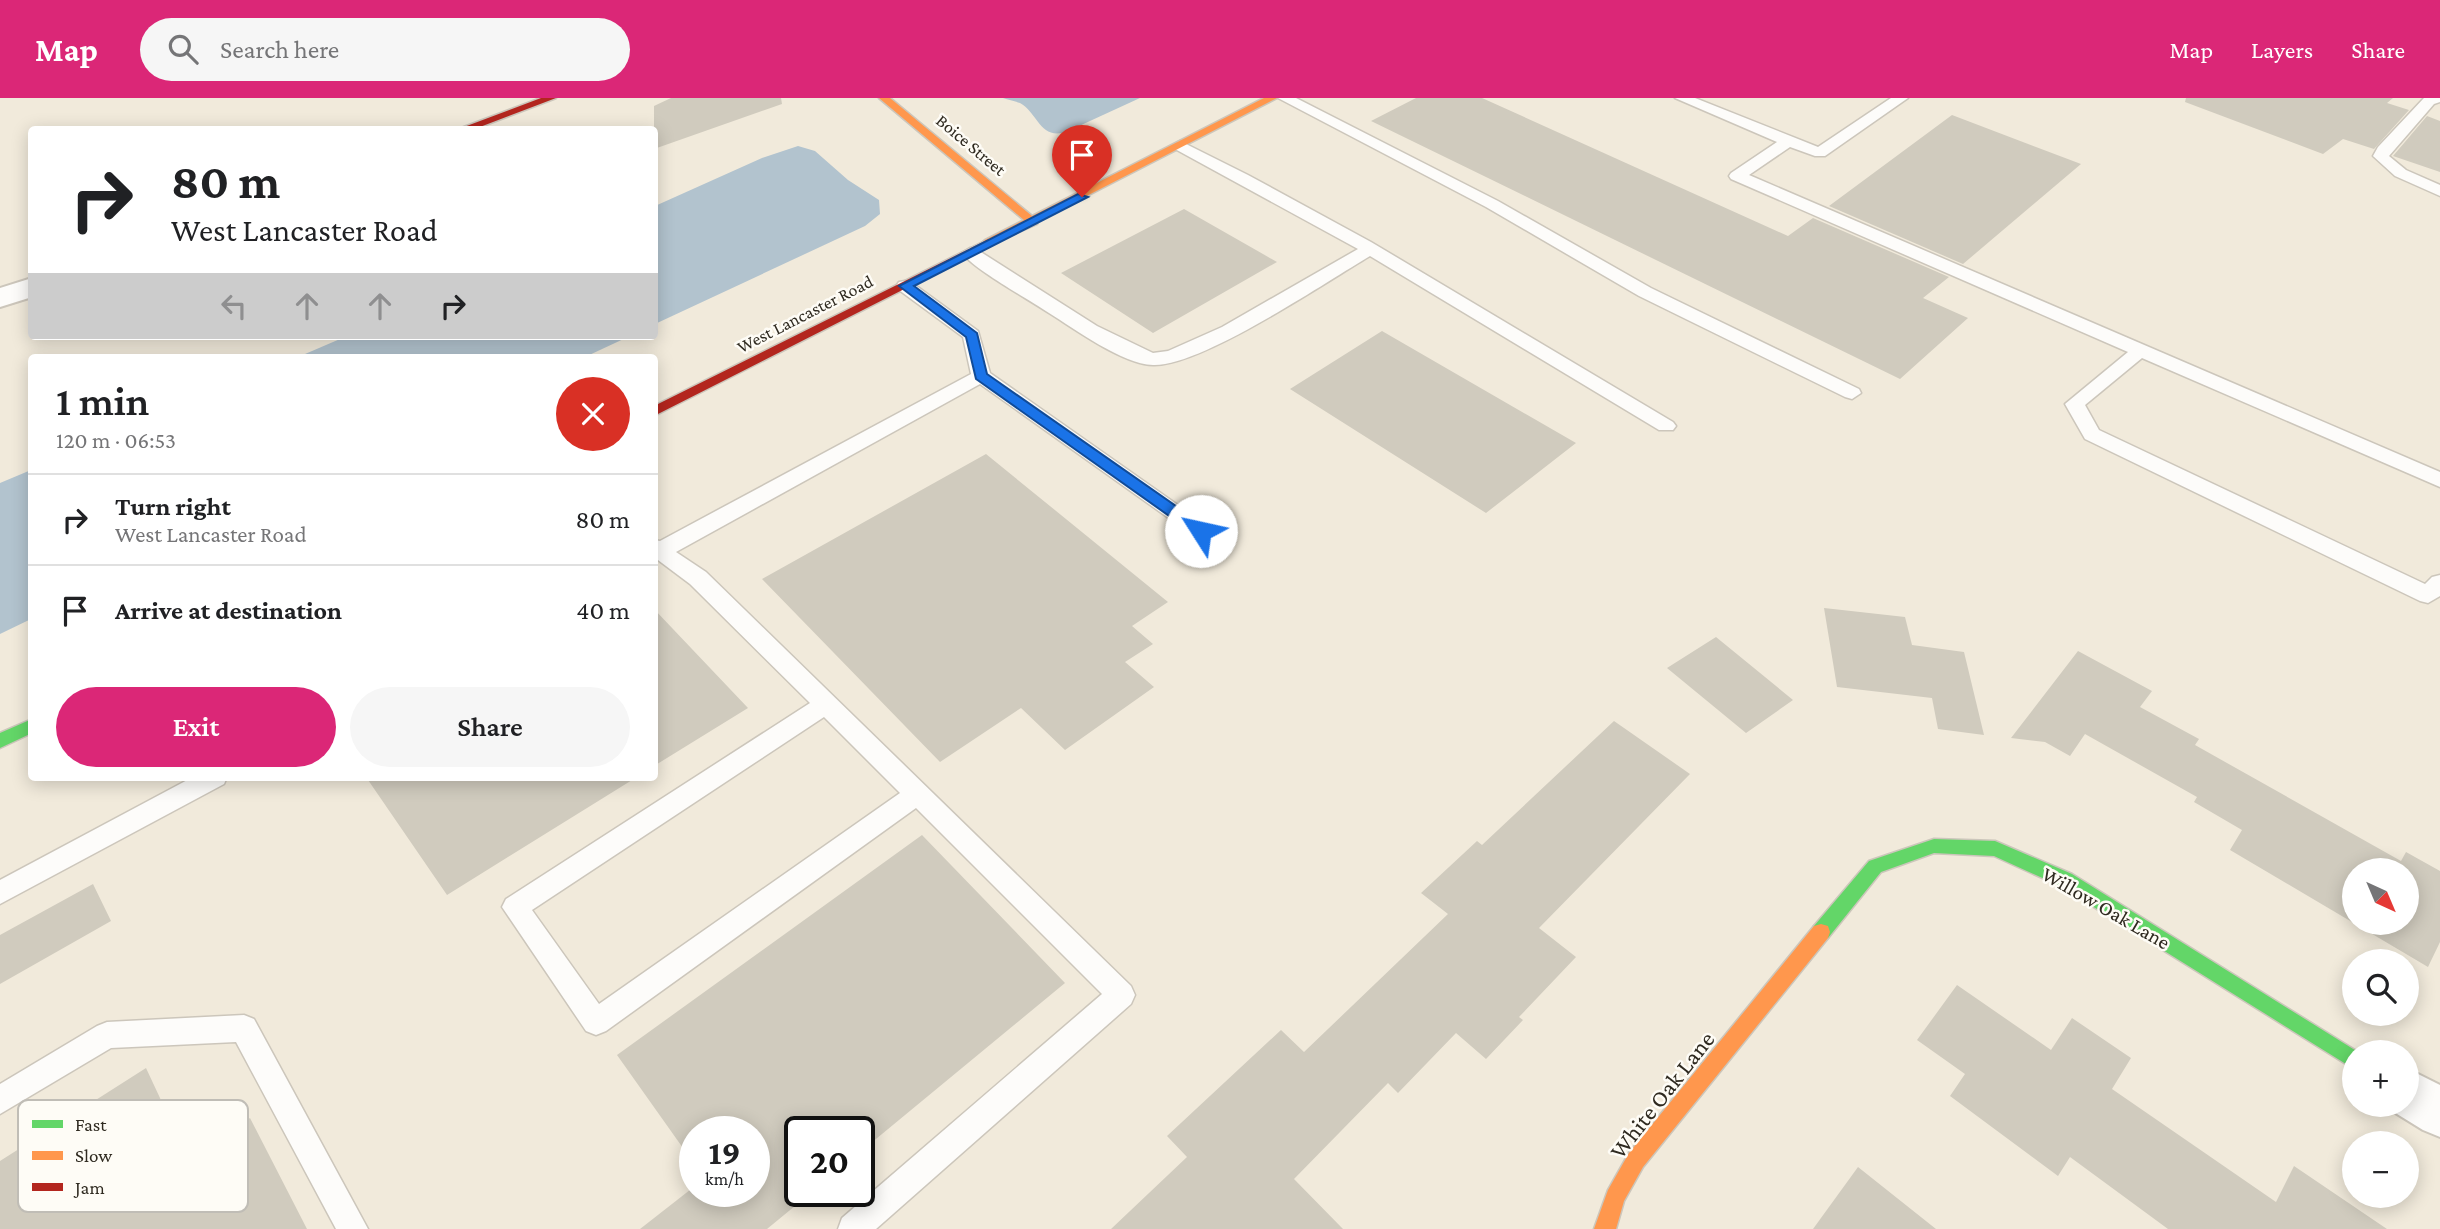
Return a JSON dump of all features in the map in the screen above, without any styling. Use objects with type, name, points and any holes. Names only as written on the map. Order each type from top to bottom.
[{"type":"street","points":[[472,126],[551,98]]},
{"type":"street","name":"Boice Street","points":[[884,98],[1033,222]]},
{"type":"street","name":"West Lancaster Road","points":[[658,410],[1033,222],[1272,98]]},
{"type":"street","points":[[0,298],[28,288]]},
{"type":"street","points":[[0,741],[28,727]]},
{"type":"street","name":"Willow Oak Lane","points":[[1742,1028],[1875,866],[1934,846],[1995,849],[2066,880],[2342,1052]]},
{"type":"street","name":"White Oak Lane","points":[[1605,1229],[1615,1197],[1636,1160],[1742,1028]]},
{"type":"street","points":[[2419,1100],[2440,1113]]},
{"type":"lane","points":[[1285,98],[1492,204],[1645,292],[1852,393]]},
{"type":"lane","points":[[1682,98],[1820,153],[1901,98]]},
{"type":"lane","points":[[2436,98],[2429,101],[2383,150],[2381,156],[2395,169],[2440,191]]},
{"type":"lane","points":[[1788,141],[1737,176],[2440,480]]},
{"type":"lane","points":[[1180,146],[1247,179],[1370,249],[1666,426]]},
{"type":"lane","points":[[970,253],[1102,335],[1141,356],[1153,359],[1171,357],[1209,341],[1370,249]]},
{"type":"lane","points":[[905,286],[972,335],[981,376],[1223,546]]},
{"type":"lane","points":[[2140,351],[2075,404],[2092,434],[2428,595],[2440,583]]},
{"type":"lane","points":[[658,550],[981,376]]},
{"type":"lane","points":[[658,552],[698,578],[1121,995],[853,1229]]},
{"type":"lane","points":[[825,705],[515,907],[596,1022],[917,794]]},
{"type":"lane","points":[[0,893],[208,781]]},
{"type":"lane","points":[[0,1100],[107,1035],[244,1028],[354,1229]]},
{"type":"water","points":[[1003,98],[1140,98],[1066,132],[1057,133],[1045,129],[1020,103]]},
{"type":"water","points":[[798,146],[815,151],[848,180],[879,200],[880,214],[865,226],[658,323],[658,205],[762,158]]},
{"type":"water","points":[[338,340],[621,340],[591,354],[305,354]]},
{"type":"water","points":[[28,471],[28,620],[0,634],[0,483]]},
{"type":"building","points":[[671,98],[781,98],[782,104],[658,148],[654,106]]},
{"type":"building","points":[[1416,98],[1482,98],[1788,236],[1813,218],[1949,277],[1923,298],[1968,318],[1900,379],[1371,121]]},
{"type":"building","points":[[2186,98],[2393,98],[2387,103],[2409,110],[2374,149],[2343,139],[2323,154],[2185,102]]},
{"type":"building","points":[[1952,115],[2081,164],[1963,264],[1829,206]]},
{"type":"building","points":[[2427,116],[2440,121],[2440,172],[2393,156]]},
{"type":"building","points":[[1184,209],[1277,262],[1153,333],[1061,273]]},
{"type":"building","points":[[1382,331],[1576,443],[1486,513],[1290,389]]},
{"type":"building","points":[[986,454],[1168,602],[1132,626],[1153,644],[1125,662],[1154,687],[1065,750],[1021,708],[940,762],[762,579]]},
{"type":"building","points":[[1824,608],[1905,617],[1912,645],[1964,652],[1984,735],[1938,729],[1932,698],[1837,687]]},
{"type":"building","points":[[658,613],[748,708],[658,764]]},
{"type":"building","points":[[1716,637],[1793,700],[1746,733],[1667,668]]},
{"type":"building","points":[[2078,651],[2152,691],[2140,707],[2199,739],[2195,745],[2396,858],[2342,858],[2342,916],[2230,850],[2242,830],[2194,802],[2197,797],[2085,734],[2070,756],[2045,742],[2011,738]]},
{"type":"building","points":[[1614,721],[1690,774],[1539,928],[1576,957],[1519,1017],[1523,1020],[1486,1059],[1456,1033],[1398,1093],[1388,1083],[1294,1179],[1343,1229],[1111,1229],[1187,1157],[1167,1136],[1281,1030],[1304,1052],[1448,914],[1421,893],[1477,841],[1482,845]]},
{"type":"building","points":[[369,781],[631,781],[447,895]]},
{"type":"building","points":[[922,835],[1065,983],[875,1140],[875,1116],[784,1116],[784,1207],[794,1207],[767,1229],[640,1229],[679,1199],[679,1207],[770,1207],[770,1116],[679,1116],[679,1142],[617,1055]]},
{"type":"building","points":[[2406,852],[2417,858],[2403,858]]},
{"type":"building","points":[[2419,859],[2440,871],[2440,942],[2428,967],[2419,962],[2419,949],[2398,949],[2374,935],[2419,935]]},
{"type":"building","points":[[93,884],[111,921],[0,984],[0,935]]},
{"type":"building","points":[[1957,985],[2051,1050],[2072,1018],[2131,1058],[2112,1089],[2276,1202],[2294,1166],[2342,1199],[2342,1208],[2356,1208],[2387,1229],[2168,1229],[2070,1157],[2058,1176],[1950,1096],[1965,1074],[1917,1040]]},
{"type":"building","points":[[146,1068],[161,1100],[96,1100]]},
{"type":"building","points":[[250,1118],[307,1229],[0,1229],[0,1161],[18,1150],[18,1212],[248,1212]]},
{"type":"building","points":[[1858,1167],[1936,1229],[1813,1229]]},
{"type":"traffic: fast","points":[[0,741],[28,727]]},
{"type":"traffic: fast","points":[[1821,932],[1875,866],[1934,846],[1995,849],[2066,880],[2342,1052]]},
{"type":"traffic: slow","points":[[884,98],[1033,222]]},
{"type":"traffic: slow","points":[[989,242],[1272,98]]},
{"type":"traffic: slow","points":[[1605,1229],[1615,1197],[1636,1160],[1821,932]]},
{"type":"traffic: jam","points":[[472,126],[551,98]]},
{"type":"traffic: jam","points":[[658,410],[989,242]]},
{"type":"route","points":[[1082,197],[905,286],[972,335],[981,376],[1201,531]]}]
